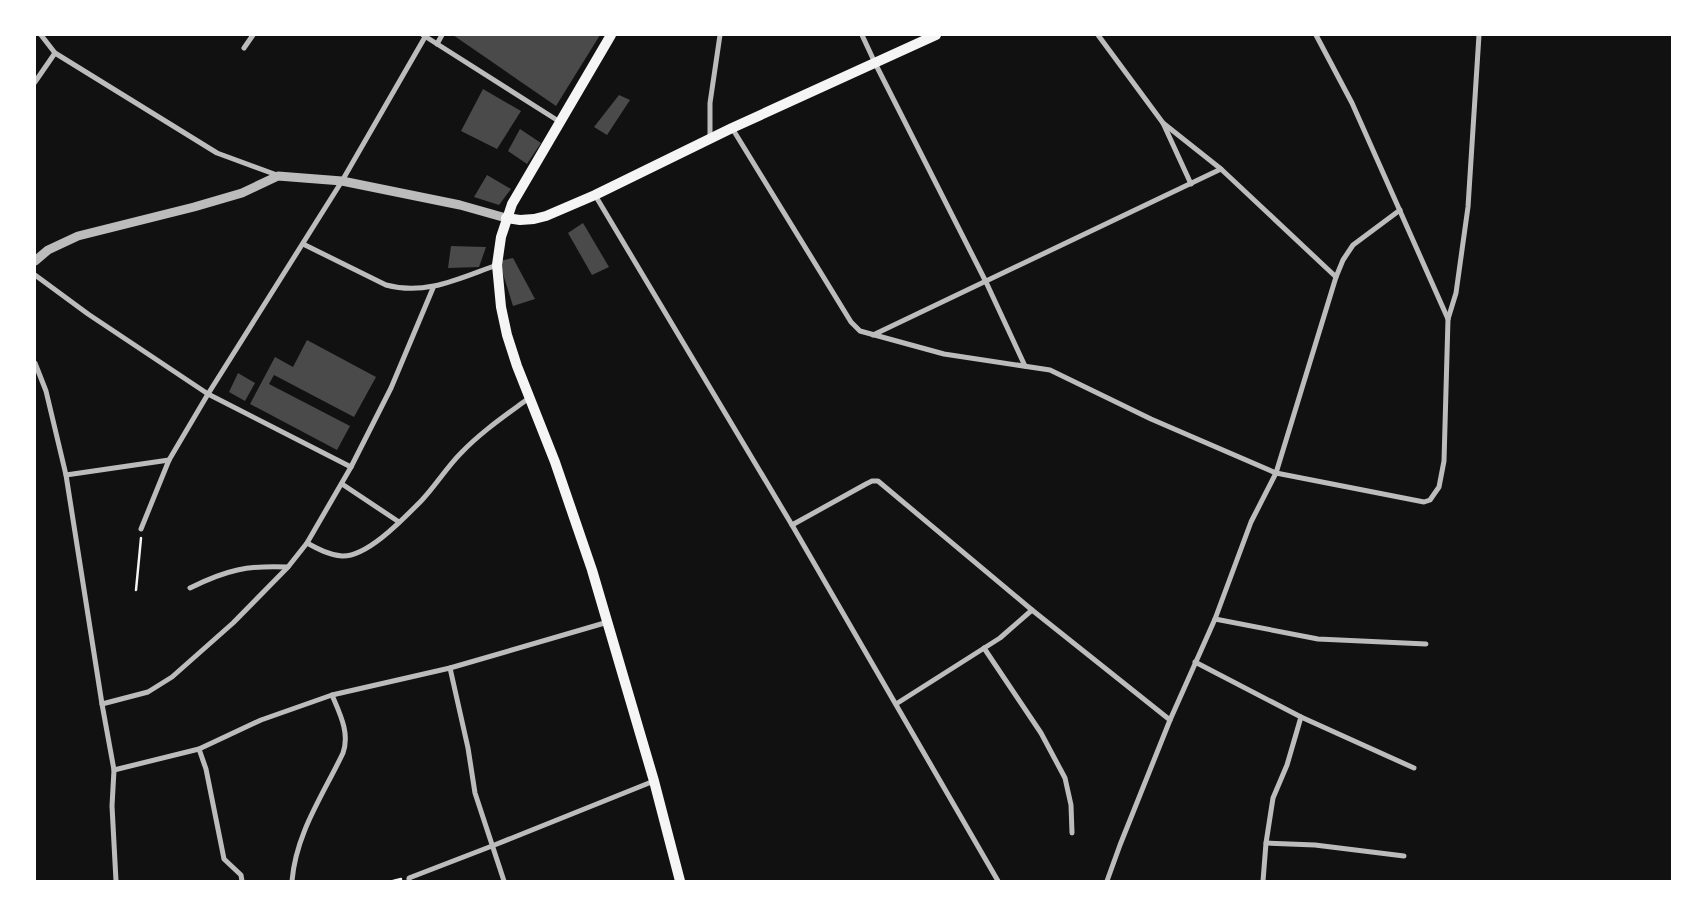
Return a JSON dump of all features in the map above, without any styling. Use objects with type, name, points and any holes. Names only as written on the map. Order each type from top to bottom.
[{"type":"main road","points":[[611,35],[520,188],[506,218],[497,265],[501,307],[516,366],[555,462],[592,570],[654,781],[680,881]]},
{"type":"main road","points":[[506,218],[520,220],[546,216],[595,195],[732,128],[936,35]]},
{"type":"street","points":[[41,35],[56,53],[217,153],[278,176],[342,181],[460,205],[506,218]]},
{"type":"street","points":[[244,48],[253,35]]},
{"type":"street","points":[[437,44],[442,35]]},
{"type":"street","points":[[710,139],[710,102],[720,35]]},
{"type":"street","points":[[862,35],[986,282],[1025,366]]},
{"type":"street","points":[[1098,35],[1163,123],[1190,184]]},
{"type":"street","points":[[1316,35],[1352,103],[1448,319]]},
{"type":"street","points":[[732,128],[851,322],[860,331],[944,354],[1050,370],[1150,419],[1276,472],[1424,502],[1430,500],[1435,495],[1439,487],[1444,461],[1448,319],[1456,293],[1468,207],[1479,35]]},
{"type":"street","points":[[141,529],[169,460],[208,394],[342,181],[424,36],[560,122]]},
{"type":"street","points":[[35,82],[56,53]]},
{"type":"street","points":[[1163,123],[1221,169],[1336,277]]},
{"type":"street","points":[[873,335],[1221,169]]},
{"type":"street","points":[[35,261],[48,250],[78,236],[194,208],[242,193],[278,176]]},
{"type":"street","points":[[595,195],[792,525],[998,881]]},
{"type":"street","points":[[1107,881],[1170,720],[1215,619],[1251,522],[1276,472],[1336,277],[1343,260],[1353,245],[1400,210]]},
{"type":"street","points":[[303,244],[386,285],[409,289],[433,288],[497,265]]},
{"type":"street","points":[[35,275],[88,314],[208,394],[351,467]]},
{"type":"street","points":[[102,704],[148,692],[172,677],[233,623],[288,567],[307,543],[351,467],[391,388],[433,288]]},
{"type":"street","points":[[35,363],[46,391],[66,475],[114,770],[112,806],[116,881]]},
{"type":"street","points":[[307,543],[320,550],[344,556],[354,554],[376,541],[422,499],[460,453],[484,431],[529,398]]},
{"type":"street","points":[[66,475],[169,460]]},
{"type":"street","points":[[792,525],[866,484],[878,481],[1032,610],[1170,720]]},
{"type":"street","points":[[342,484],[398,522]]},
{"type":"street","points":[[190,588],[213,576],[244,568],[264,566],[288,567]]},
{"type":"street","points":[[896,704],[1000,638],[1032,610]]},
{"type":"street","points":[[1215,619],[1318,639],[1426,644]]},
{"type":"street","points":[[114,770],[199,748],[261,720],[332,695],[450,668],[608,622]]},
{"type":"street","points":[[984,648],[1040,733],[1065,778],[1071,805],[1072,832]]},
{"type":"street","points":[[1195,662],[1302,717],[1414,768]]},
{"type":"street","points":[[450,668],[468,748],[475,793],[504,881]]},
{"type":"street","points":[[292,881],[294,861],[300,839],[347,743],[332,695]]},
{"type":"street","points":[[1263,881],[1266,843],[1273,798],[1287,765],[1302,717]]},
{"type":"street","points":[[199,748],[206,768],[224,859],[241,875],[242,881]]},
{"type":"street","points":[[409,879],[654,781]]},
{"type":"street","points":[[1266,843],[1315,845],[1404,856]]},
{"type":"path","points":[[136,590],[141,529]]},
{"type":"building","points":[[453,35],[600,35],[556,106]]},
{"type":"building","points":[[483,89],[521,111],[497,149],[461,131]]},
{"type":"building","points":[[619,95],[630,100],[607,135],[594,127]]},
{"type":"building","points":[[520,129],[541,143],[527,164],[508,151]]},
{"type":"building","points":[[487,175],[511,189],[499,205],[474,197]]},
{"type":"building","points":[[583,223],[609,267],[592,275],[568,233]]},
{"type":"building","points":[[451,246],[486,247],[479,267],[448,268]]},
{"type":"building","points":[[513,258],[535,299],[513,306],[499,261]]},
{"type":"building","points":[[307,340],[376,377],[354,417],[274,375],[269,384],[350,426],[337,450],[250,404],[275,357],[293,367]]},
{"type":"building","points":[[238,373],[255,383],[245,401],[229,392]]}]
